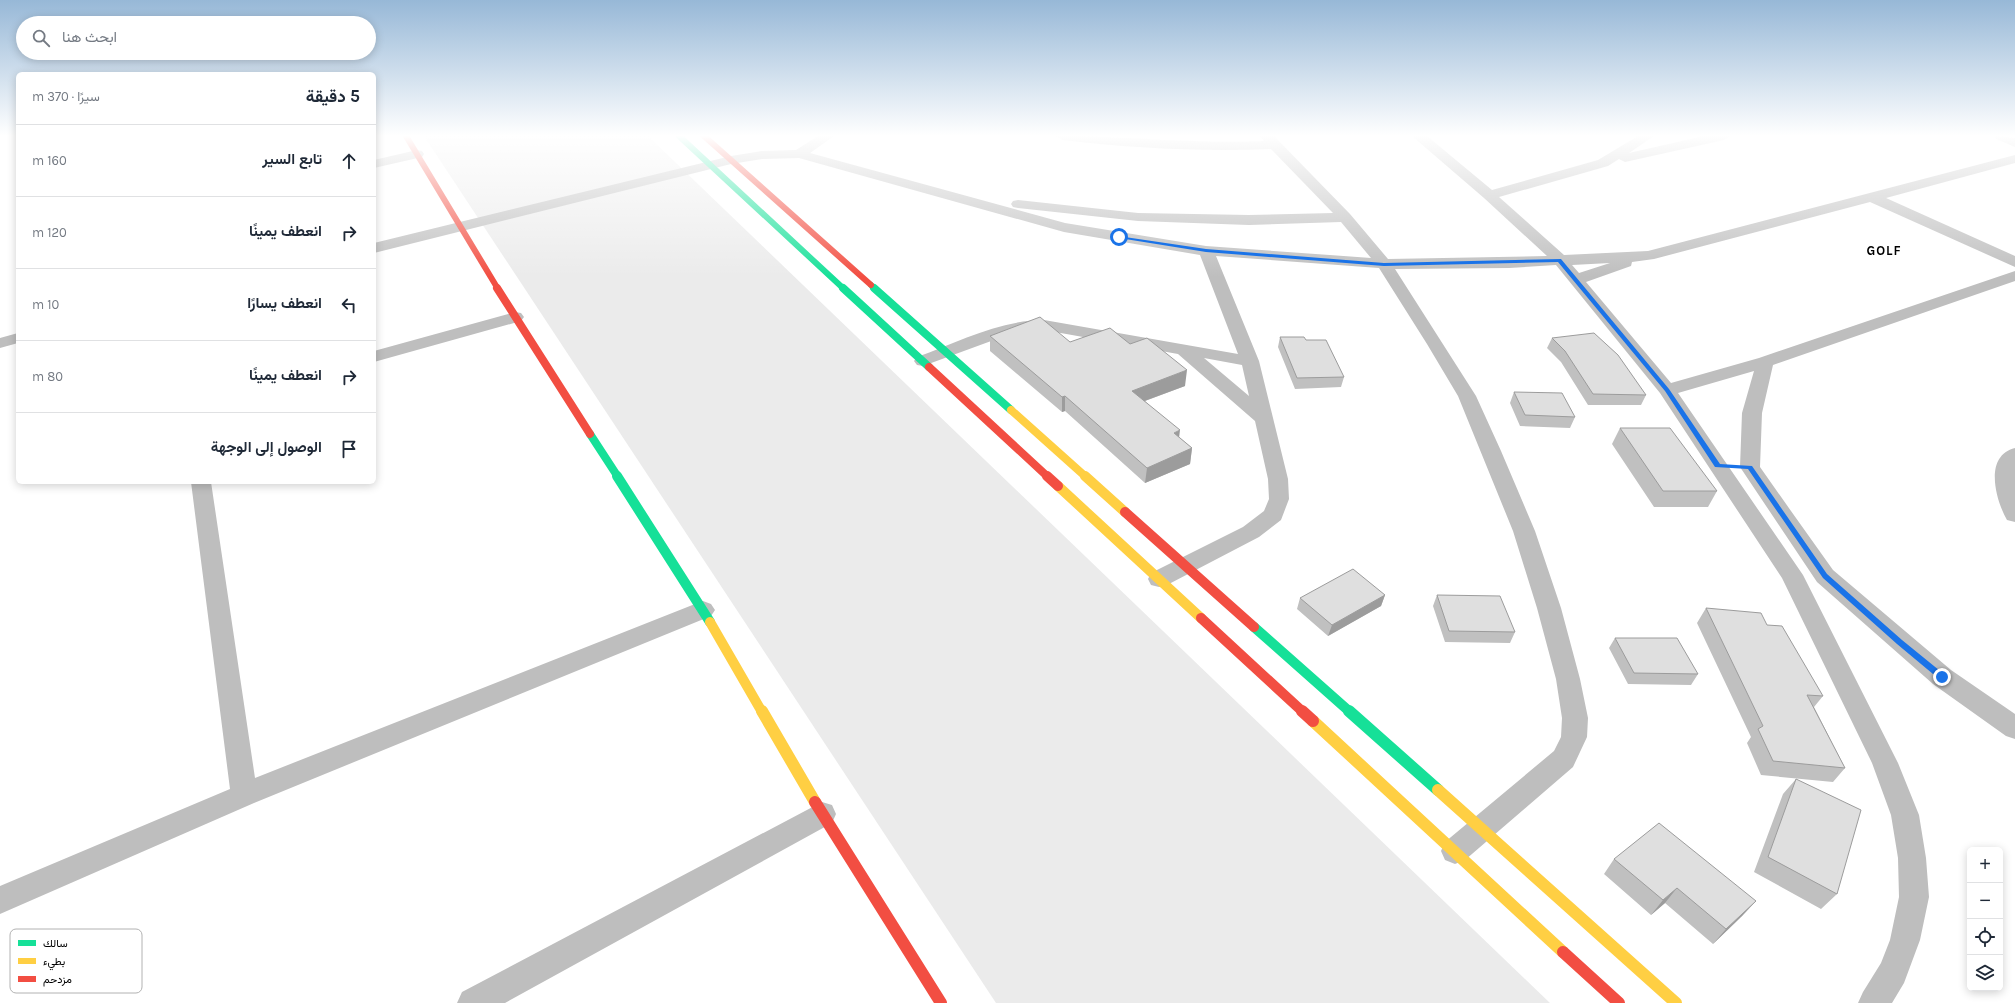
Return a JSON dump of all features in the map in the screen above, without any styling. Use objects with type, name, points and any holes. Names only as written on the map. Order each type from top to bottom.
[{"type":"street","points":[[434,183],[515,317],[703,610],[822,814],[941,1003]]},
{"type":"street","points":[[376,247],[638,183]]},
{"type":"street","points":[[730,183],[1619,1003]]},
{"type":"street","points":[[757,183],[1676,1003]]},
{"type":"street","points":[[902,183],[1043,222],[1119,237],[1206,251],[1384,264],[1560,260],[1648,256]]},
{"type":"street","points":[[1312,183],[1345,217],[1384,264],[1436,344],[1467,396],[1524,531],[1549,608],[1568,679],[1573,710],[1574,737],[1564,759],[1455,851]]},
{"type":"street","points":[[1474,183],[1560,260],[1667,390],[1792,575],[1885,763],[1904,815],[1912,858],[1914,897],[1905,940],[1892,972],[1874,1003]]},
{"type":"street","points":[[1489,195],[1533,183]]},
{"type":"street","points":[[1575,280],[1648,256],[1922,183]]},
{"type":"street","points":[[935,192],[1068,211],[1138,217],[1241,220],[1345,217]]},
{"type":"street","points":[[1870,196],[2015,262]]},
{"type":"street","points":[[1159,579],[1251,532],[1273,515],[1279,499],[1278,479],[1250,361],[1206,251]]},
{"type":"street","points":[[1667,390],[1765,362],[2015,276]]},
{"type":"street","points":[[376,356],[515,317]]},
{"type":"street","points":[[924,362],[1006,329],[1024,325],[1061,327],[1185,351],[1250,361]]},
{"type":"street","points":[[0,343],[16,339]]},
{"type":"street","points":[[1185,351],[1263,418]]},
{"type":"street","points":[[1765,362],[1752,413],[1750,467],[1825,576],[1942,677],[2015,728]]},
{"type":"street","points":[[2015,454],[2010,458],[2005,471],[2006,492],[2015,515]]},
{"type":"street","points":[[1718,466],[1750,467]]},
{"type":"street","points":[[201,484],[244,795]]},
{"type":"street","points":[[1792,575],[1825,576]]},
{"type":"street","points":[[0,900],[244,795],[703,610]]},
{"type":"street","points":[[473,1003],[822,814]]},
{"type":"shaded area","points":[[455,183],[697,183],[1550,1003],[996,1003]]},
{"type":"building","points":[[1040,317],[1070,342],[1110,328],[1130,344],[1147,338],[1187,370],[1132,391],[1180,430],[1174,433],[1192,448],[1147,468],[1065,396],[1062,397],[990,336]]},
{"type":"building","points":[[1594,333],[1618,355],[1646,395],[1593,394],[1565,351],[1552,338]]},
{"type":"building","points":[[1280,337],[1304,337],[1306,340],[1326,340],[1344,377],[1297,378]]},
{"type":"building","points":[[1514,392],[1562,393],[1575,417],[1525,415]]},
{"type":"building","points":[[1620,428],[1670,428],[1717,491],[1663,491]]},
{"type":"building","points":[[1353,569],[1385,595],[1332,625],[1300,598]]},
{"type":"building","points":[[1437,595],[1500,596],[1515,632],[1449,631]]},
{"type":"building","points":[[1706,608],[1761,613],[1767,625],[1782,626],[1823,696],[1807,695],[1845,768],[1773,761],[1758,729],[1763,726]]},
{"type":"building","points":[[1615,638],[1677,638],[1698,674],[1634,673]]},
{"type":"building","points":[[1796,779],[1861,810],[1837,894],[1768,857]]},
{"type":"building","points":[[1659,823],[1756,901],[1726,929],[1677,888],[1663,900],[1614,859]]},
{"type":"traffic: fast","points":[[730,183],[929,367]]},
{"type":"traffic: fast","points":[[871,285],[1011,410]]},
{"type":"traffic: fast","points":[[590,434],[710,622]]},
{"type":"traffic: fast","points":[[1254,627],[1438,790]]},
{"type":"traffic: slow","points":[[1011,410],[1125,512]]},
{"type":"traffic: slow","points":[[1058,486],[1201,618]]},
{"type":"traffic: slow","points":[[710,622],[815,802]]},
{"type":"traffic: slow","points":[[1313,721],[1563,952]]},
{"type":"traffic: slow","points":[[1438,790],[1676,1003]]},
{"type":"traffic: jam","points":[[434,183],[515,317],[590,434]]},
{"type":"traffic: jam","points":[[756,183],[871,285]]},
{"type":"traffic: jam","points":[[929,367],[1058,486]]},
{"type":"traffic: jam","points":[[1125,512],[1254,627]]},
{"type":"traffic: jam","points":[[1201,618],[1313,721]]},
{"type":"traffic: jam","points":[[815,802],[941,1003]]},
{"type":"traffic: jam","points":[[1563,952],[1619,1003]]},
{"type":"district","name":"GOLF","points":[[1884,250]]},
{"type":"route","points":[[1119,237],[1206,251],[1384,264],[1509,263],[1560,260],[1667,390],[1718,466],[1750,467],[1825,576],[1942,677]]}]
